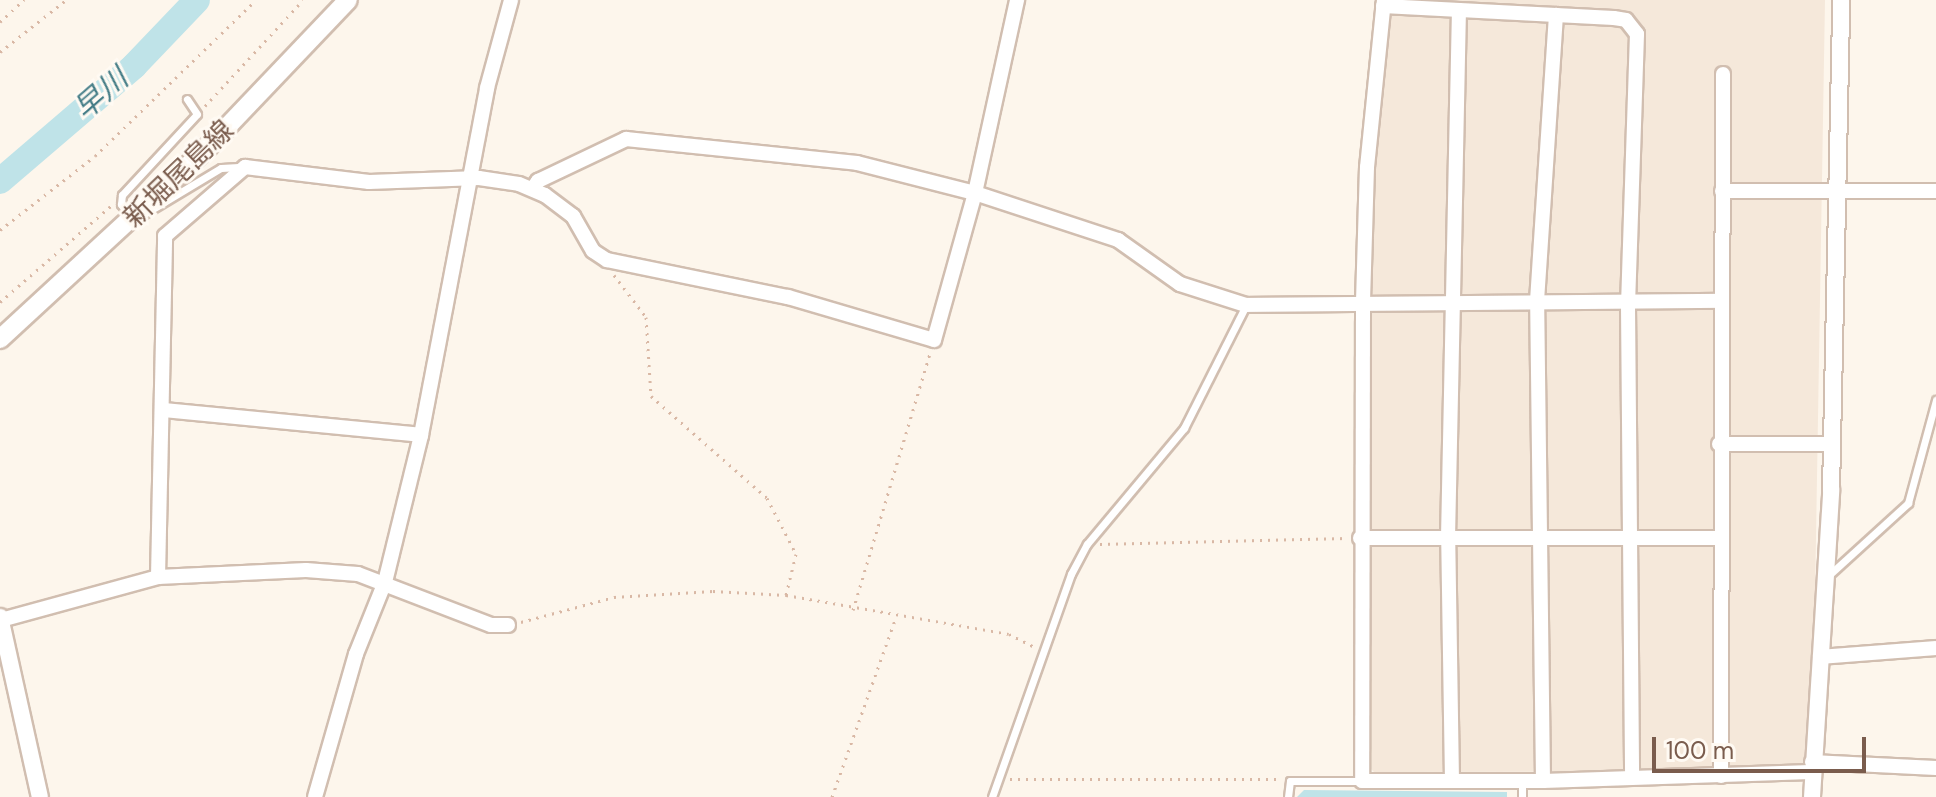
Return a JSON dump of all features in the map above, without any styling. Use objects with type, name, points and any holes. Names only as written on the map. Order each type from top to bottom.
[{"type":"main road","name":"新堀尾島線","points":[[0,339],[256,100],[348,0]]},
{"type":"street","points":[[315,797],[356,654],[385,582],[421,435],[487,88],[511,0]]},
{"type":"street","points":[[158,577],[165,236],[245,167],[369,182],[470,180],[533,188],[573,216],[593,251],[607,260],[788,297],[934,340],[975,193],[1017,0]]},
{"type":"street","points":[[1812,797],[1827,576],[1832,444],[1841,0]]},
{"type":"street","points":[[1632,777],[1628,306],[1637,34],[1626,20],[1384,3],[1367,167],[1363,303],[1360,538],[1362,781],[1543,781],[1721,776],[1812,767],[1936,768]]},
{"type":"street","points":[[1452,781],[1448,538],[1450,301],[1459,10]]},
{"type":"street","points":[[1543,781],[1537,301],[1556,15]]},
{"type":"street","points":[[1721,776],[1719,444],[1723,74]]},
{"type":"street","points":[[533,188],[538,181],[626,139],[857,163],[975,193],[1118,240],[1190,289],[1246,305],[1537,301],[1628,306],[1720,301]]},
{"type":"street","points":[[1722,191],[1936,191]]},
{"type":"street","points":[[163,410],[421,435]]},
{"type":"street","points":[[1719,444],[1832,444]]},
{"type":"street","points":[[1360,538],[1720,538]]},
{"type":"street","points":[[40,797],[0,619],[158,577],[306,570],[358,574],[491,625],[508,625]]},
{"type":"street","points":[[1820,657],[1936,648]]},
{"type":"lane","points":[[187,99],[197,114],[122,195],[124,211],[133,218],[149,214],[221,168],[245,167]]},
{"type":"lane","points":[[992,797],[1042,651],[1087,544],[1184,428],[1246,305]]},
{"type":"lane","points":[[1827,576],[1908,503],[1936,400]]},
{"type":"lane","points":[[1288,797],[1290,781],[1362,781]]},
{"type":"lane","points":[[1522,781],[1522,797]]},
{"type":"path","points":[[0,22],[24,0]]},
{"type":"path","points":[[0,52],[66,0]]},
{"type":"path","points":[[0,230],[95,156],[256,0]]},
{"type":"path","points":[[197,114],[303,0]]},
{"type":"path","points":[[0,302],[122,195]]},
{"type":"path","points":[[607,260],[646,317],[651,396],[767,498],[796,554],[786,595]]},
{"type":"path","points":[[853,610],[934,340]]},
{"type":"path","points":[[1087,544],[1360,538]]},
{"type":"path","points":[[508,625],[614,597],[713,591],[786,595],[853,610],[1009,634],[1042,651]]},
{"type":"path","points":[[832,797],[896,617]]},
{"type":"path","points":[[998,779],[1290,781]]},
{"type":"shaded area","points":[[1393,0],[1825,0],[1814,657],[1807,765],[1800,771],[1374,772],[1368,766],[1370,189]]},
{"type":"water","points":[[1304,790],[1507,792],[1507,797],[1297,797]]},
{"type":"waterway","name":"早川","points":[[0,181],[134,66],[197,0]]}]
